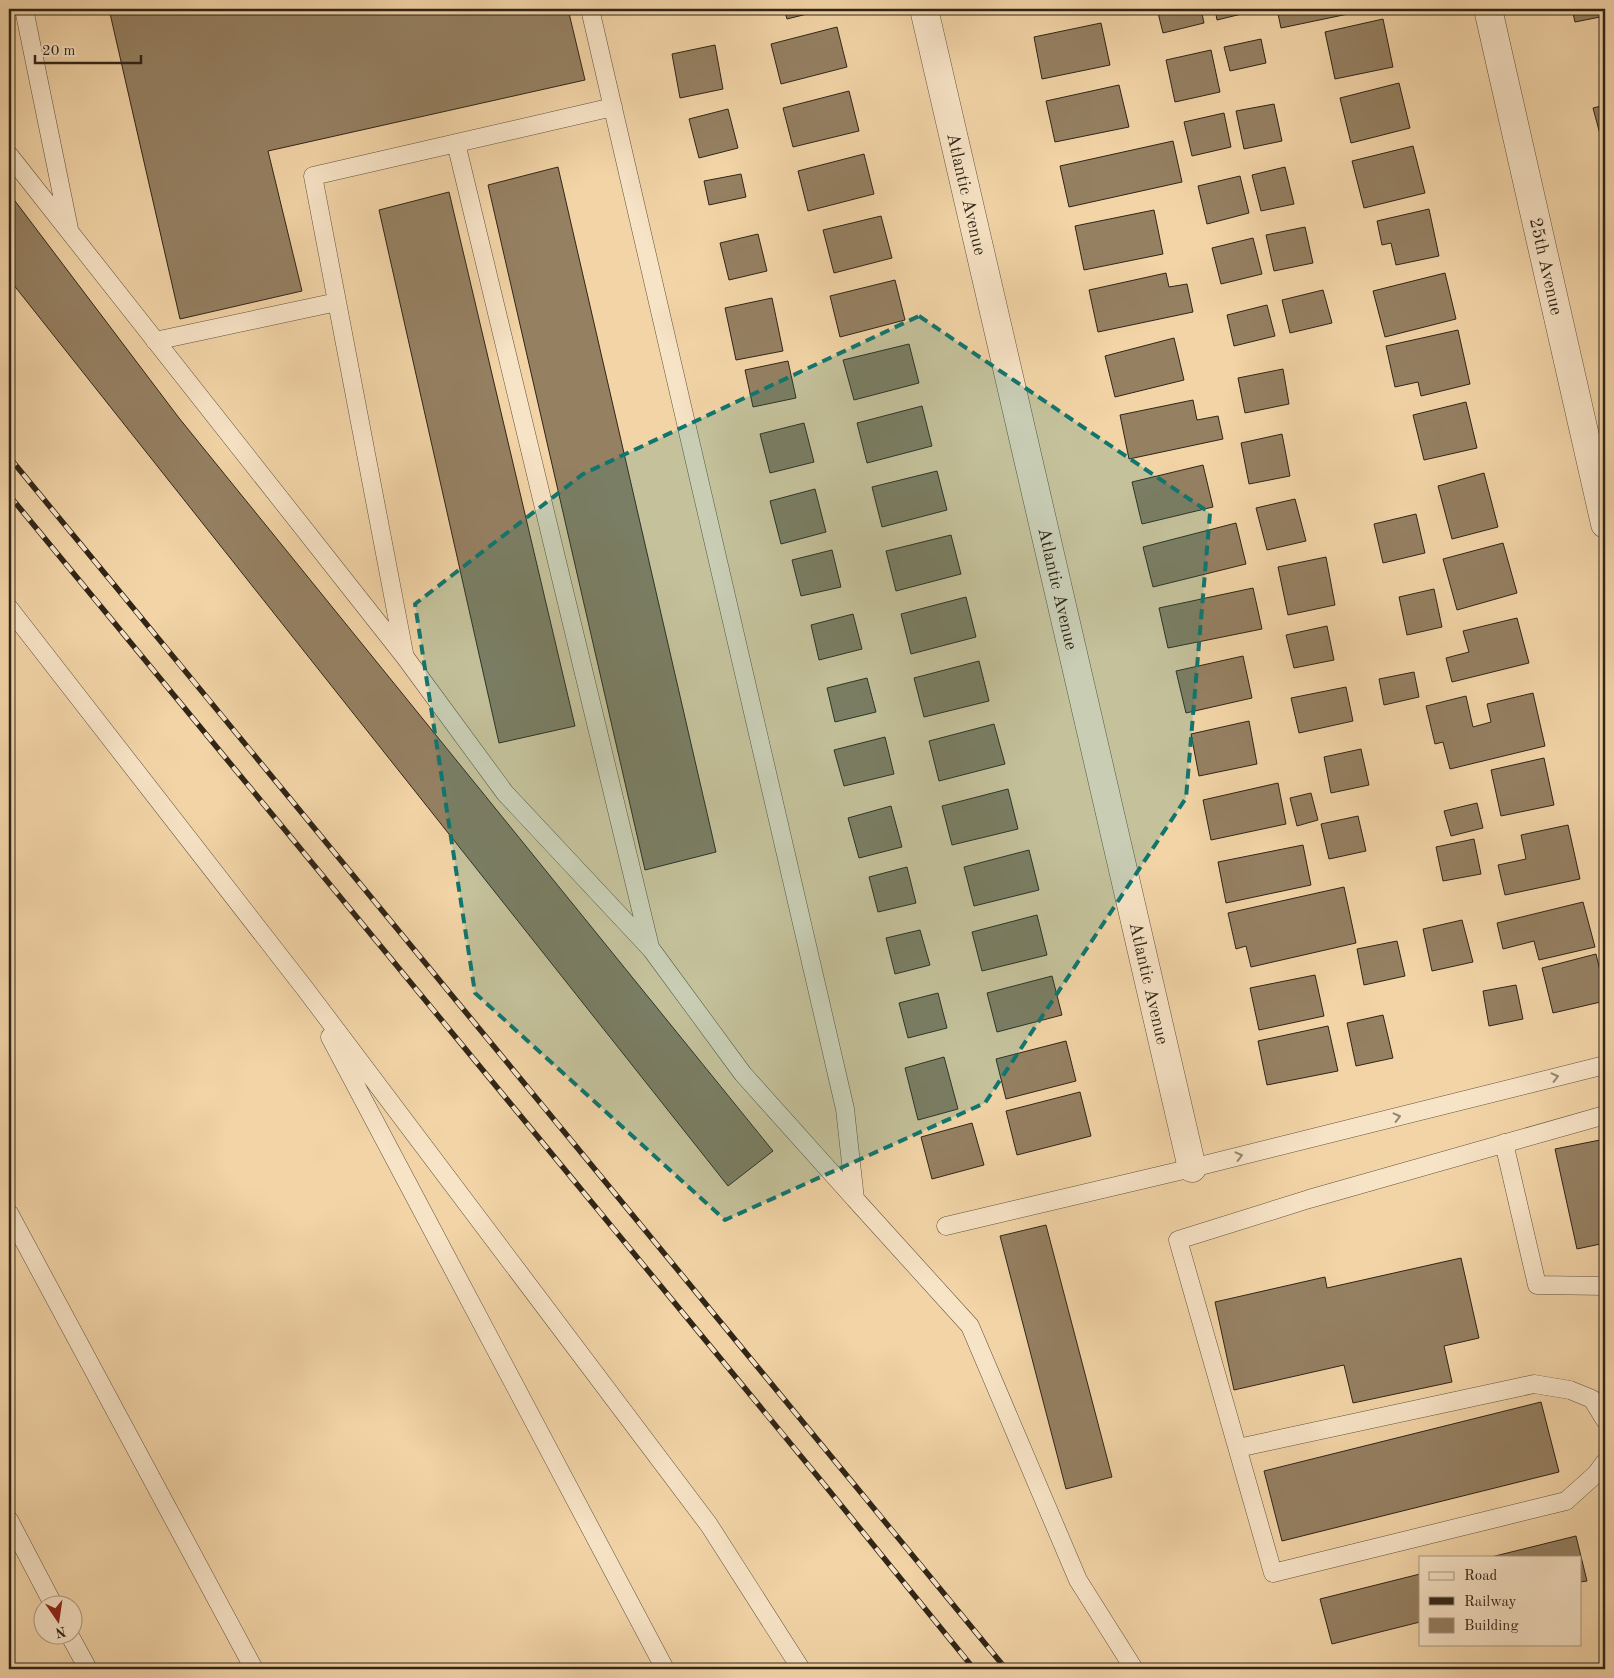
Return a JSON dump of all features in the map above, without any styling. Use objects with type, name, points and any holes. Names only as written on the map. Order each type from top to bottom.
[{"type":"street","name":"Atlantic Avenue","points":[[924,9],[1192,1168]]},
{"type":"street","name":"25th Avenue","points":[[1488,9],[1605,524]]},
{"type":"lane","points":[[24,9],[70,235]]},
{"type":"lane","points":[[590,9],[845,1109],[855,1199]]},
{"type":"lane","points":[[405,657],[312,176],[613,107]]},
{"type":"lane","points":[[456,143],[651,949]]},
{"type":"lane","points":[[9,155],[70,235],[405,657],[505,793],[651,949],[743,1074],[970,1326],[1078,1580],[1134,1669]]},
{"type":"lane","points":[[155,341],[337,302]]},
{"type":"lane","points":[[9,608],[306,990],[709,1525],[801,1669]]},
{"type":"lane","points":[[306,990],[665,1669]]},
{"type":"lane","points":[[946,1226],[1192,1168],[1605,1065]]},
{"type":"lane","points":[[1605,1114],[1309,1199],[1178,1240],[1273,1573],[1566,1501],[1596,1474],[1605,1462]]},
{"type":"lane","points":[[1504,1143],[1538,1285],[1605,1286]]},
{"type":"lane","points":[[9,1213],[254,1669]]},
{"type":"lane","points":[[1238,1448],[1534,1384],[1570,1390],[1592,1399],[1605,1420]]},
{"type":"lane","points":[[9,1520],[49,1596]]},
{"type":"lane","points":[[75,1646],[88,1669]]},
{"type":"highlighted area","points":[[919,316],[1210,513],[1186,798],[985,1103],[725,1220],[475,993],[415,604],[583,474]]},
{"type":"building","points":[[109,9],[568,9],[585,80],[268,151],[302,291],[180,319]]},
{"type":"building","points":[[784,9],[827,9],[787,19]]},
{"type":"building","points":[[1029,9],[1056,9],[1031,14]]},
{"type":"building","points":[[1157,9],[1201,9],[1204,23],[1163,33]]},
{"type":"building","points":[[1215,9],[1254,9],[1254,11],[1217,20]]},
{"type":"building","points":[[1277,9],[1372,9],[1281,28]]},
{"type":"building","points":[[1572,9],[1605,9],[1605,16],[1575,22]]},
{"type":"building","points":[[1383,19],[1393,67],[1335,79],[1325,32]]},
{"type":"building","points":[[1101,23],[1110,65],[1042,79],[1034,37]]},
{"type":"building","points":[[837,27],[847,67],[781,84],[771,44]]},
{"type":"building","points":[[1261,39],[1266,63],[1230,71],[1224,47]]},
{"type":"building","points":[[715,45],[723,89],[680,98],[672,54]]},
{"type":"building","points":[[1211,50],[1220,92],[1175,102],[1166,60]]},
{"type":"building","points":[[1399,83],[1410,128],[1351,143],[1340,98]]},
{"type":"building","points":[[1119,85],[1129,127],[1055,142],[1046,101]]},
{"type":"building","points":[[849,91],[859,131],[793,147],[783,108]]},
{"type":"building","points":[[1274,104],[1282,141],[1244,149],[1236,111]]},
{"type":"building","points":[[1605,105],[1605,148],[1604,149],[1593,108]]},
{"type":"building","points":[[728,109],[738,148],[699,158],[689,119]]},
{"type":"building","points":[[1224,113],[1231,147],[1192,156],[1184,122]]},
{"type":"building","points":[[1173,141],[1182,182],[1069,207],[1060,166]]},
{"type":"building","points":[[1413,146],[1425,193],[1364,208],[1352,161]]},
{"type":"building","points":[[864,154],[874,194],[808,211],[798,171]]},
{"type":"building","points":[[558,167],[716,852],[645,870],[488,185]]},
{"type":"building","points":[[1285,167],[1294,204],[1261,211],[1252,175]]},
{"type":"building","points":[[741,174],[746,197],[709,205],[704,181]]},
{"type":"building","points":[[1240,176],[1249,213],[1207,224],[1198,186]]},
{"type":"building","points":[[449,192],[575,726],[499,743],[379,210]]},
{"type":"building","points":[[9,193],[179,418],[773,1151],[728,1186],[9,279]]},
{"type":"building","points":[[1429,209],[1439,256],[1396,265],[1391,243],[1382,245],[1377,221]]},
{"type":"building","points":[[1154,210],[1163,254],[1084,270],[1075,226]]},
{"type":"building","points":[[881,216],[892,258],[834,273],[823,230]]},
{"type":"building","points":[[1305,227],[1313,263],[1274,271],[1266,235]]},
{"type":"building","points":[[758,234],[767,271],[729,280],[720,243]]},
{"type":"building","points":[[1253,238],[1262,274],[1221,284],[1212,248]]},
{"type":"building","points":[[1166,273],[1169,287],[1187,284],[1193,312],[1098,332],[1089,290]]},
{"type":"building","points":[[1445,273],[1456,319],[1385,337],[1373,291]]},
{"type":"building","points":[[895,280],[905,320],[840,337],[830,296]]},
{"type":"building","points":[[1323,290],[1332,323],[1290,333],[1282,300]]},
{"type":"building","points":[[772,298],[783,351],[736,360],[725,308]]},
{"type":"building","points":[[1267,305],[1275,336],[1234,346],[1227,315]]},
{"type":"building","points":[[1458,330],[1470,384],[1421,396],[1418,382],[1395,387],[1386,346]]},
{"type":"building","points":[[1174,338],[1184,380],[1115,397],[1105,356]]},
{"type":"building","points":[[909,344],[919,383],[854,400],[843,360]]},
{"type":"building","points":[[788,361],[796,398],[753,407],[745,370]]},
{"type":"building","points":[[1283,369],[1289,404],[1245,413],[1238,378]]},
{"type":"building","points":[[1193,400],[1197,420],[1218,416],[1223,439],[1129,459],[1120,415]]},
{"type":"building","points":[[1466,402],[1477,448],[1424,460],[1413,415]]},
{"type":"building","points":[[922,406],[932,446],[867,463],[857,423]]},
{"type":"building","points":[[804,423],[814,462],[770,473],[760,434]]},
{"type":"building","points":[[1282,434],[1290,476],[1249,484],[1241,443]]},
{"type":"building","points":[[1203,465],[1213,507],[1142,524],[1132,482]]},
{"type":"building","points":[[937,471],[947,510],[882,527],[872,487]]},
{"type":"building","points":[[1484,473],[1498,527],[1452,539],[1438,486]]},
{"type":"building","points":[[815,489],[826,532],[781,544],[770,501]]},
{"type":"building","points":[[1295,499],[1306,541],[1267,550],[1256,508]]},
{"type":"building","points":[[1416,514],[1425,553],[1383,563],[1374,524]]},
{"type":"building","points":[[1236,523],[1246,564],[1153,587],[1143,547]]},
{"type":"building","points":[[951,535],[961,574],[896,591],[886,551]]},
{"type":"building","points":[[1503,543],[1517,593],[1457,610],[1443,559]]},
{"type":"building","points":[[832,550],[841,587],[801,596],[792,560]]},
{"type":"building","points":[[1326,557],[1335,605],[1288,615],[1278,567]]},
{"type":"building","points":[[1253,588],[1262,629],[1168,648],[1159,608]]},
{"type":"building","points":[[1434,589],[1442,627],[1407,635],[1399,597]]},
{"type":"building","points":[[966,597],[976,637],[911,654],[901,614]]},
{"type":"building","points":[[853,614],[862,649],[819,660],[811,625]]},
{"type":"building","points":[[1517,618],[1529,663],[1452,682],[1446,658],[1469,652],[1463,631]]},
{"type":"building","points":[[1327,626],[1334,660],[1294,668],[1286,635]]},
{"type":"building","points":[[1243,656],[1252,698],[1186,713],[1176,671]]},
{"type":"building","points":[[979,661],[989,701],[924,717],[914,678]]},
{"type":"building","points":[[1414,672],[1419,697],[1384,705],[1379,679]]},
{"type":"building","points":[[867,678],[876,712],[835,722],[827,688]]},
{"type":"building","points":[[1346,687],[1353,721],[1299,733],[1291,698]]},
{"type":"building","points":[[1533,693],[1545,746],[1450,769],[1443,742],[1435,744],[1426,706],[1466,696],[1473,727],[1491,722],[1487,704]]},
{"type":"building","points":[[1249,721],[1257,764],[1199,776],[1191,734]]},
{"type":"building","points":[[994,724],[1005,764],[939,781],[929,741]]},
{"type":"building","points":[[885,737],[894,774],[844,786],[834,750]]},
{"type":"building","points":[[1361,749],[1369,785],[1331,793],[1324,757]]},
{"type":"building","points":[[1544,758],[1554,805],[1501,816],[1491,770]]},
{"type":"building","points":[[1278,783],[1286,824],[1211,840],[1203,800]]},
{"type":"building","points":[[1008,789],[1018,829],[952,845],[942,806]]},
{"type":"building","points":[[1311,793],[1318,820],[1297,826],[1290,798]]},
{"type":"building","points":[[1477,803],[1483,828],[1451,836],[1444,811]]},
{"type":"building","points":[[891,806],[902,847],[859,858],[848,818]]},
{"type":"building","points":[[1358,816],[1366,851],[1329,859],[1321,824]]},
{"type":"building","points":[[1568,825],[1580,879],[1505,895],[1498,865],[1526,859],[1521,835]]},
{"type":"building","points":[[1474,839],[1481,874],[1443,881],[1436,847]]},
{"type":"building","points":[[1303,845],[1311,885],[1226,903],[1218,862]]},
{"type":"building","points":[[1029,850],[1039,890],[974,906],[964,867]]},
{"type":"building","points":[[907,867],[916,903],[878,912],[869,877]]},
{"type":"building","points":[[1344,887],[1356,943],[1251,967],[1246,946],[1236,949],[1228,913]]},
{"type":"building","points":[[1583,902],[1595,947],[1539,960],[1534,941],[1503,949],[1497,923]]},
{"type":"building","points":[[1037,915],[1047,955],[982,971],[972,932]]},
{"type":"building","points":[[1462,920],[1473,962],[1432,971],[1423,929]]},
{"type":"building","points":[[920,930],[930,965],[895,974],[886,938]]},
{"type":"building","points":[[1397,941],[1405,976],[1364,985],[1357,949]]},
{"type":"building","points":[[1596,954],[1605,992],[1605,1001],[1553,1013],[1542,968]]},
{"type":"building","points":[[1315,975],[1324,1016],[1259,1030],[1250,988]]},
{"type":"building","points":[[1052,976],[1062,1015],[997,1032],[987,993]]},
{"type":"building","points":[[1516,985],[1523,1019],[1489,1026],[1483,991]]},
{"type":"building","points":[[938,993],[947,1028],[908,1038],[899,1003]]},
{"type":"building","points":[[1383,1015],[1393,1058],[1356,1066],[1347,1023]]},
{"type":"building","points":[[1328,1026],[1338,1071],[1267,1085],[1258,1041]]},
{"type":"building","points":[[1066,1041],[1076,1081],[1006,1099],[996,1059]]},
{"type":"building","points":[[944,1057],[958,1109],[918,1120],[905,1068]]},
{"type":"building","points":[[1080,1092],[1091,1136],[1017,1155],[1006,1111]]},
{"type":"building","points":[[972,1123],[984,1165],[932,1179],[921,1137]]},
{"type":"building","points":[[1605,1139],[1605,1243],[1577,1249],[1555,1149]]},
{"type":"building","points":[[1046,1225],[1112,1477],[1066,1489],[1000,1236]]},
{"type":"building","points":[[1461,1258],[1479,1338],[1444,1346],[1452,1382],[1353,1403],[1344,1365],[1234,1390],[1215,1302],[1325,1277],[1327,1288]]},
{"type":"building","points":[[1541,1402],[1559,1472],[1282,1541],[1264,1471]]},
{"type":"building","points":[[1576,1536],[1581,1556],[1495,1556]]},
{"type":"building","points":[[1582,1561],[1587,1581],[1582,1582]]},
{"type":"building","points":[[1419,1574],[1419,1622],[1332,1644],[1320,1599]]},
{"type":"railway","points":[[9,457],[1006,1669]]},
{"type":"railway","points":[[9,495],[974,1669]]}]
